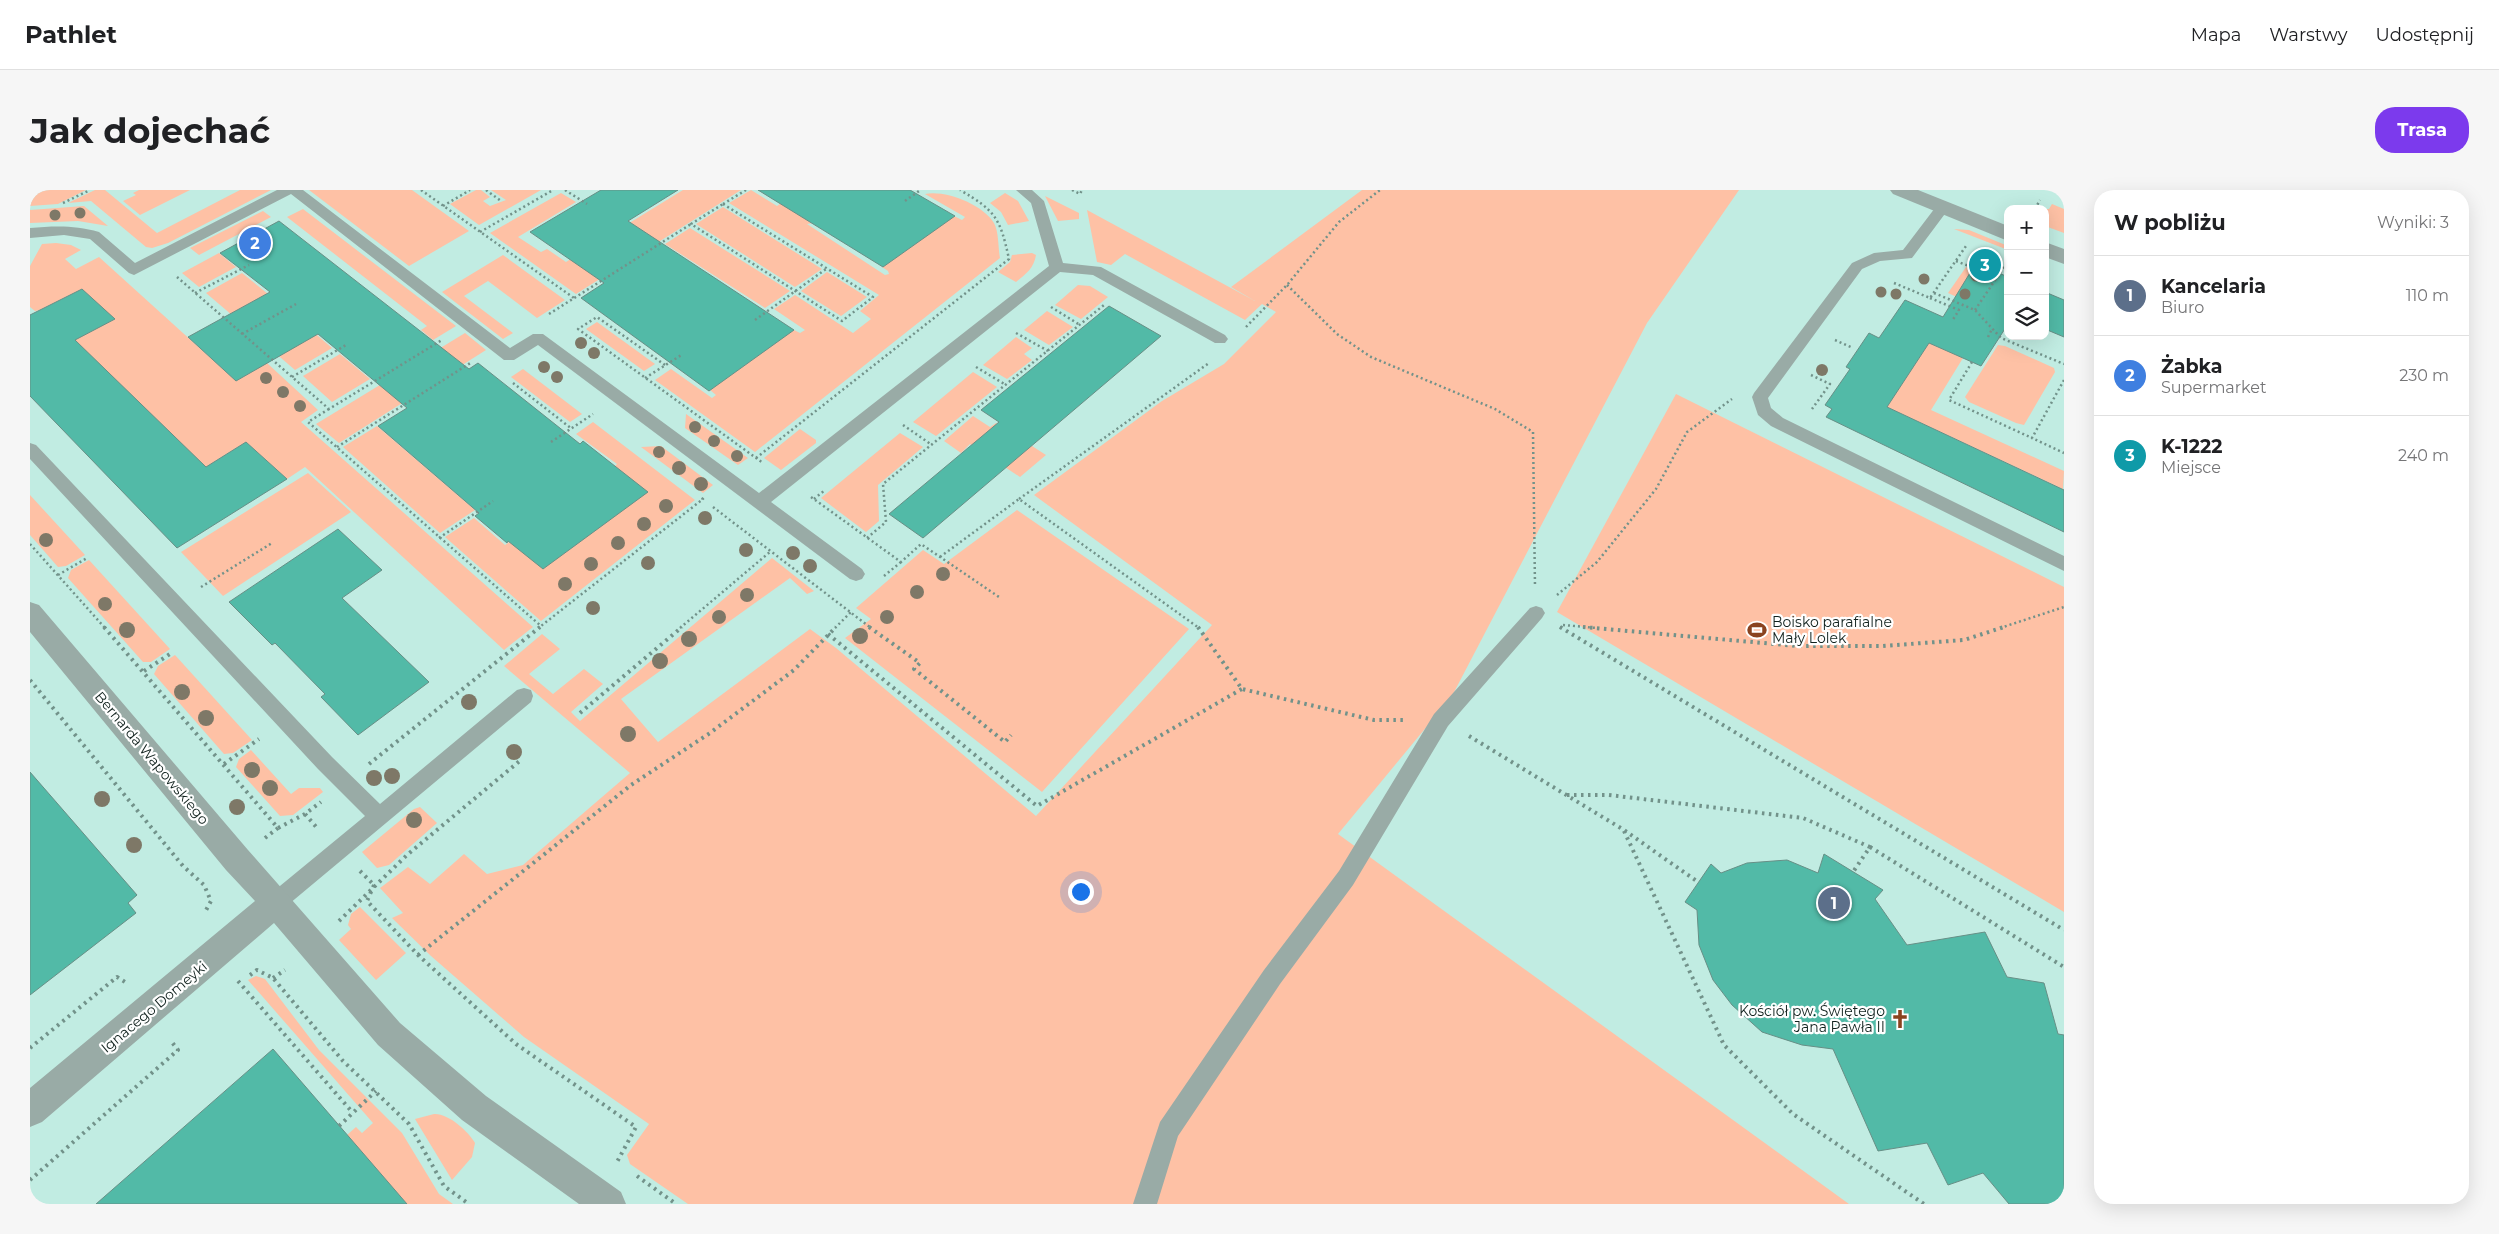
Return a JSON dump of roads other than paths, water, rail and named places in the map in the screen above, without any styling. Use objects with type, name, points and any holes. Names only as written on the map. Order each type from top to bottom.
[{"type":"street","points":[[1900,190],[2004,232]]},
{"type":"street","points":[[2048,250],[2064,256]]},
{"type":"street","name":"Bernarda Wapowskiego","points":[[30,612],[237,860],[276,902],[327,964],[389,1034],[474,1108],[609,1204]]},
{"type":"street","name":"Ignacego Domeyki","points":[[30,1110],[276,902]]},
{"type":"lane","points":[[30,233],[64,230],[94,236],[134,270],[288,190]]},
{"type":"lane","points":[[294,190],[509,356],[538,338],[856,574]]},
{"type":"lane","points":[[1027,191],[1037,201],[1057,267]]},
{"type":"lane","points":[[1944,207],[1907,254],[1878,256],[1866,259],[1857,266],[1760,397],[1764,410],[1777,422],[2064,564]]},
{"type":"lane","points":[[760,502],[1057,267],[1096,270],[1220,339]]},
{"type":"lane","points":[[30,449],[345,783],[380,817]]},
{"type":"lane","points":[[1145,1204],[1168,1130],[1272,977],[1346,878],[1441,720],[1536,613]]},
{"type":"lane","points":[[276,902],[524,696]]},
{"type":"place","name":"Żabka","points":[[255,243]]},
{"type":"place","name":"K-1222","points":[[1985,265]]},
{"type":"place","name":"Boisko parafialne Mały Lolek","points":[[1757,630]]},
{"type":"place","name":"Kancelaria","points":[[1834,903]]},
{"type":"place","name":"Kościół pw. Świętego Jana Pawła II","points":[[1900,1019]]}]
